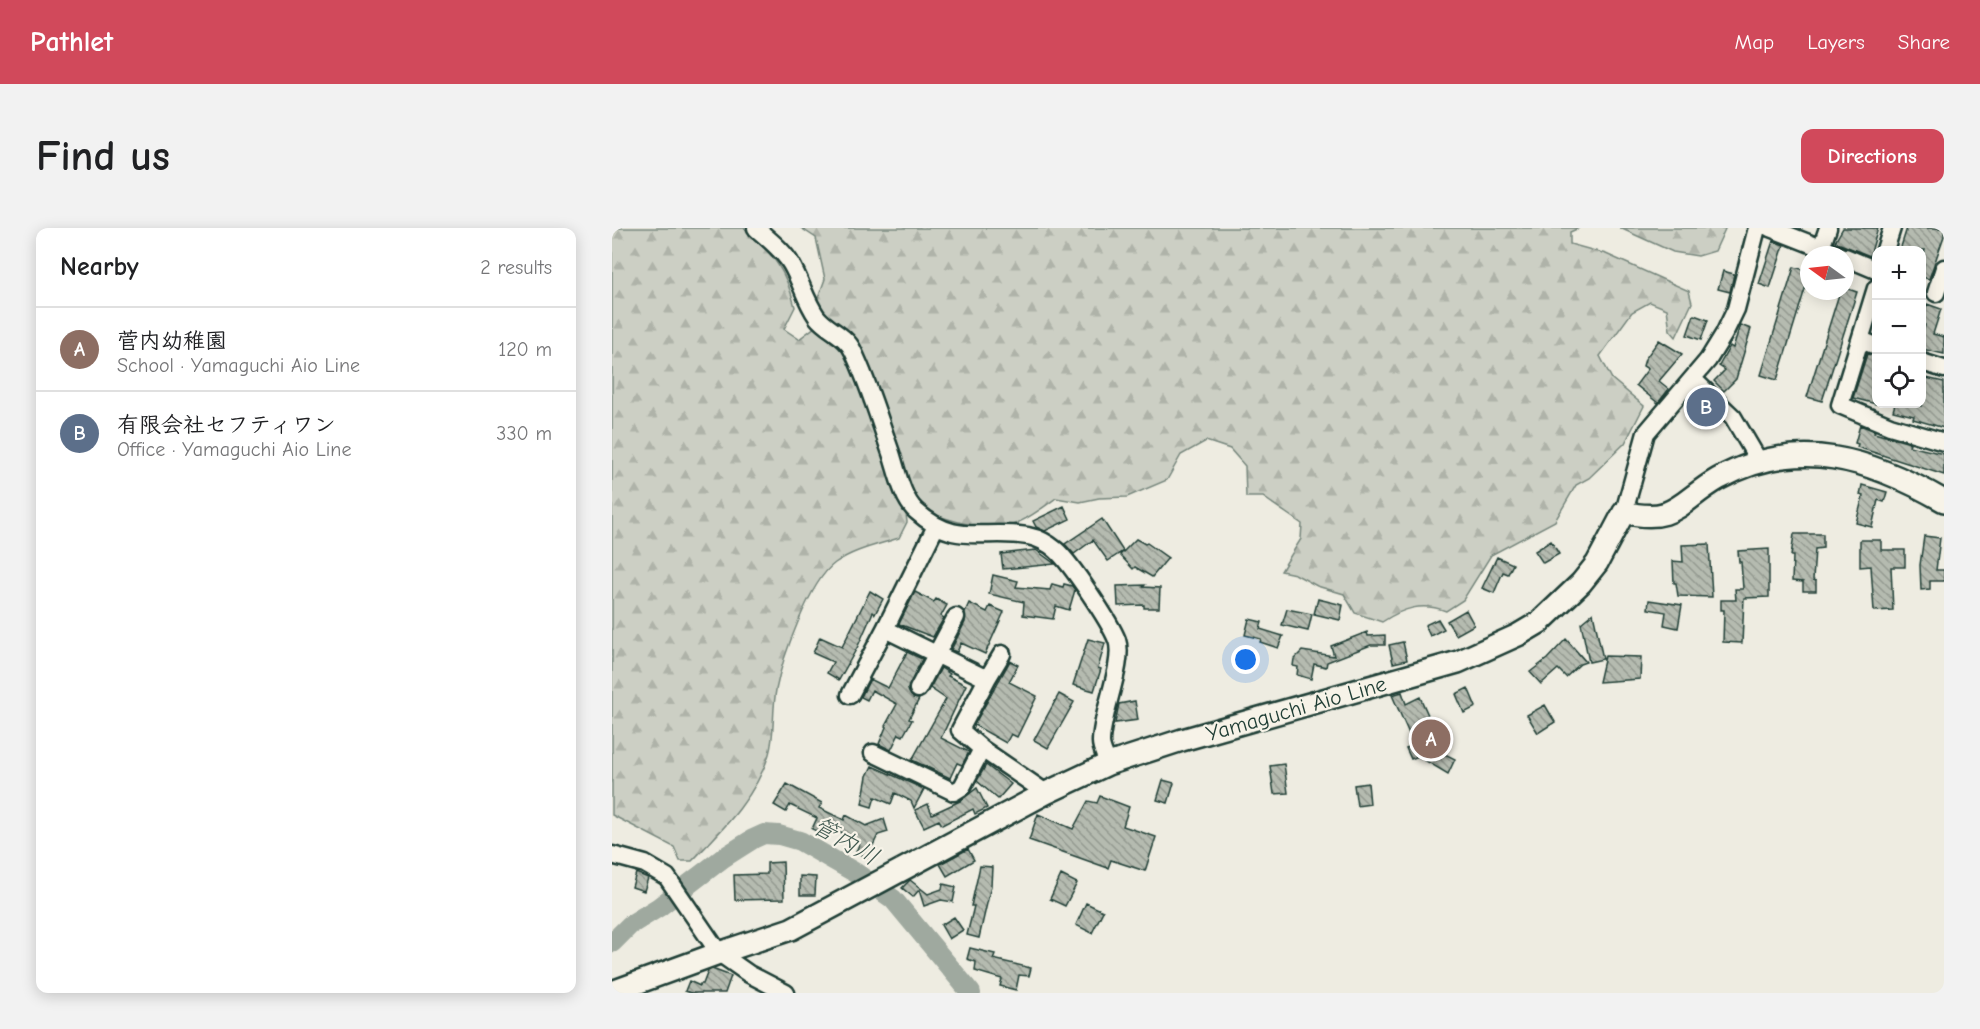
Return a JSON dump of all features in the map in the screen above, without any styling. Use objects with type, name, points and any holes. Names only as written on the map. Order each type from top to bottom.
[{"type":"main road","points":[[1624,512],[1649,516],[1663,515],[1678,508],[1720,479],[1760,463],[1796,456],[1839,458],[1878,468],[1919,486],[1944,501]]},
{"type":"main road","name":"Yamaguchi Aio Line","points":[[612,992],[791,929],[1046,793],[1108,764],[1182,740],[1458,662],[1518,635],[1540,622],[1581,583],[1597,563],[1624,512]]},
{"type":"street","points":[[756,228],[791,264],[807,302],[819,319],[852,348],[903,489],[914,509],[936,526],[957,534],[1008,535],[1042,540],[1057,550],[1081,583],[1117,641],[1119,660],[1106,709],[1101,744],[1108,764]]},
{"type":"street","points":[[1624,512],[1646,433],[1694,379],[1724,334],[1736,309],[1756,228]]},
{"type":"street","points":[[1770,228],[1816,246]]},
{"type":"street","points":[[1822,246],[1828,228]]},
{"type":"street","points":[[1886,246],[1892,228]]},
{"type":"street","points":[[1854,261],[1872,268]]},
{"type":"street","points":[[1934,292],[1944,268]]},
{"type":"street","points":[[1874,300],[1869,343],[1840,405],[1890,426],[1944,442]]},
{"type":"street","points":[[1926,363],[1944,369]]},
{"type":"street","points":[[1694,379],[1733,417],[1760,463]]},
{"type":"street","points":[[850,695],[936,526]]},
{"type":"street","points":[[918,689],[957,617]]},
{"type":"street","points":[[885,629],[987,680]]},
{"type":"street","points":[[1002,654],[960,730],[982,749],[1046,793]]},
{"type":"street","points":[[873,753],[954,792],[962,788],[982,749]]},
{"type":"street","points":[[612,855],[645,864],[667,877],[719,953],[749,974],[786,993]]},
{"type":"green space","points":[[612,228],[744,228],[770,254],[787,281],[795,307],[784,329],[799,339],[828,317],[817,301],[825,279],[816,238],[801,228],[1579,228],[1570,232],[1570,244],[1606,254],[1689,291],[1692,303],[1676,337],[1670,330],[1667,309],[1650,302],[1632,312],[1600,356],[1612,379],[1644,406],[1625,443],[1589,478],[1576,485],[1555,521],[1491,555],[1463,600],[1446,611],[1429,607],[1413,608],[1397,613],[1382,622],[1355,613],[1344,594],[1317,586],[1295,574],[1281,571],[1301,539],[1302,524],[1263,497],[1246,497],[1245,466],[1230,449],[1206,441],[1181,455],[1167,480],[1127,497],[1099,498],[1080,502],[1056,498],[1027,518],[1005,527],[961,523],[905,505],[907,522],[899,538],[842,558],[825,573],[816,586],[790,641],[779,676],[771,746],[763,770],[747,799],[715,837],[692,861],[680,861],[674,847],[612,815]]},
{"type":"green space","points":[[1620,228],[1725,229],[1715,251],[1698,256],[1673,252]]},
{"type":"building","points":[[1843,228],[1878,228],[1870,256],[1854,250],[1854,246],[1845,246],[1835,242]]},
{"type":"building","points":[[1907,228],[1944,228],[1944,236],[1929,279],[1926,278],[1926,246],[1901,246]]},
{"type":"building","points":[[1773,241],[1784,245],[1770,288],[1759,284]]},
{"type":"building","points":[[1794,267],[1800,269],[1802,300],[1777,380],[1761,375]]},
{"type":"building","points":[[1723,271],[1734,274],[1730,292],[1718,289]]},
{"type":"building","points":[[1854,291],[1857,292],[1822,401],[1807,397],[1837,300],[1854,300]]},
{"type":"building","points":[[1927,304],[1941,309],[1933,334],[1944,337],[1944,354],[1926,350]]},
{"type":"building","points":[[1694,315],[1708,320],[1701,340],[1687,335]]},
{"type":"building","points":[[1740,325],[1751,329],[1736,379],[1724,391],[1714,381],[1725,370],[1719,366],[1730,346],[1733,348]]},
{"type":"building","points":[[1659,340],[1682,354],[1659,381],[1669,389],[1658,403],[1636,385],[1648,369],[1643,366],[1645,359]]},
{"type":"building","points":[[1867,354],[1872,355],[1872,403],[1853,398]]},
{"type":"building","points":[[1926,378],[1944,382],[1944,428],[1913,419],[1914,416],[1893,411],[1894,408],[1926,408]]},
{"type":"building","points":[[1860,425],[1875,431],[1874,433],[1910,443],[1909,446],[1944,454],[1944,475],[1857,447],[1858,444],[1855,443]]},
{"type":"building","points":[[1862,485],[1887,492],[1884,502],[1878,500],[1872,527],[1856,523],[1863,496],[1860,495]]},
{"type":"building","points":[[1064,506],[1070,519],[1045,531],[1036,527],[1033,521]]},
{"type":"building","points":[[1102,519],[1123,551],[1108,561],[1093,540],[1074,554],[1065,544]]},
{"type":"building","points":[[1794,534],[1823,534],[1823,548],[1815,549],[1813,580],[1816,581],[1816,591],[1803,591],[1803,582],[1792,581],[1793,556],[1791,556]]},
{"type":"building","points":[[1924,536],[1940,538],[1936,570],[1944,570],[1944,581],[1930,581],[1930,589],[1921,590],[1920,565]]},
{"type":"building","points":[[1136,539],[1147,543],[1168,558],[1152,577],[1135,567],[1133,569],[1120,555]]},
{"type":"building","points":[[1860,540],[1881,540],[1881,550],[1905,550],[1905,567],[1891,567],[1893,610],[1874,611],[1871,566],[1860,567]]},
{"type":"building","points":[[1551,541],[1559,554],[1543,563],[1535,551]]},
{"type":"building","points":[[1709,544],[1712,597],[1678,596],[1676,583],[1674,583],[1673,561],[1683,562],[1682,545]]},
{"type":"building","points":[[1769,549],[1769,597],[1744,598],[1742,643],[1723,642],[1724,610],[1721,610],[1721,600],[1736,600],[1735,589],[1743,589],[1738,551]]},
{"type":"building","points":[[1036,550],[1055,564],[1003,569],[1001,554]]},
{"type":"building","points":[[1497,557],[1513,564],[1508,574],[1503,572],[1494,593],[1482,588]]},
{"type":"building","points":[[993,575],[1018,581],[1016,587],[1050,590],[1052,584],[1063,587],[1064,584],[1072,586],[1075,590],[1069,610],[1056,606],[1053,619],[1023,615],[1024,602],[989,594]]},
{"type":"building","points":[[1145,585],[1143,587],[1160,588],[1159,608],[1144,608],[1144,605],[1118,606],[1117,586]]},
{"type":"building","points":[[870,591],[883,599],[875,614],[873,612],[839,680],[827,673],[833,662],[813,653],[820,637],[842,647]]},
{"type":"building","points":[[915,592],[934,602],[936,599],[947,605],[941,616],[944,618],[933,637],[899,624]]},
{"type":"building","points":[[1318,599],[1343,605],[1340,620],[1314,614]]},
{"type":"building","points":[[1649,600],[1682,605],[1678,628],[1664,625],[1666,612],[1648,609]]},
{"type":"building","points":[[969,603],[987,612],[990,606],[1004,612],[985,654],[961,643],[957,652],[951,650],[965,622],[965,612]]},
{"type":"building","points":[[1287,609],[1312,614],[1308,631],[1282,625]]},
{"type":"building","points":[[1466,610],[1474,625],[1456,635],[1447,621]]},
{"type":"building","points":[[1593,613],[1603,659],[1589,662],[1581,623]]},
{"type":"building","points":[[1249,619],[1262,622],[1260,629],[1283,636],[1278,648],[1260,642],[1261,639],[1245,635]]},
{"type":"building","points":[[1438,619],[1444,629],[1430,636],[1425,625]]},
{"type":"building","points":[[1367,632],[1368,636],[1385,635],[1385,645],[1371,645],[1327,662],[1326,667],[1314,664],[1311,679],[1297,675],[1298,667],[1293,666],[1294,659],[1302,651],[1334,656],[1331,646]]},
{"type":"building","points":[[1088,639],[1105,643],[1098,668],[1101,669],[1094,691],[1073,685]]},
{"type":"building","points":[[1566,639],[1586,662],[1580,664],[1566,677],[1558,669],[1541,684],[1530,672],[1547,659]]},
{"type":"building","points":[[1403,642],[1407,660],[1393,663],[1389,645]]},
{"type":"building","points":[[907,652],[922,659],[908,689],[913,698],[919,699],[909,719],[912,720],[903,736],[899,734],[891,750],[879,744],[885,726],[897,704],[872,690],[867,700],[861,697],[870,679],[888,688]]},
{"type":"building","points":[[1605,656],[1641,657],[1640,679],[1599,682]]},
{"type":"building","points":[[1010,661],[1018,665],[1009,682],[1037,696],[1017,737],[1011,734],[1006,743],[974,725]]},
{"type":"building","points":[[941,668],[950,674],[948,676],[966,685],[941,738],[969,752],[962,765],[957,763],[950,778],[912,760],[946,699],[930,688]]},
{"type":"building","points":[[1468,688],[1476,707],[1464,713],[1456,694]]},
{"type":"building","points":[[1402,692],[1406,704],[1420,697],[1428,715],[1421,719],[1435,749],[1455,759],[1448,774],[1418,756],[1411,759],[1406,748],[1414,745],[1392,695]]},
{"type":"building","points":[[1059,694],[1074,702],[1048,748],[1034,740]]},
{"type":"building","points":[[1135,701],[1138,720],[1115,723],[1119,704]]},
{"type":"building","points":[[1545,705],[1555,722],[1538,733],[1527,715]]},
{"type":"building","points":[[1284,764],[1288,793],[1274,794],[1270,766]]},
{"type":"building","points":[[986,765],[1011,784],[998,799],[977,781]]},
{"type":"building","points":[[872,766],[924,789],[914,808],[911,801],[895,793],[891,804],[875,797],[872,807],[862,804],[867,776]]},
{"type":"building","points":[[1163,780],[1174,783],[1168,803],[1157,800]]},
{"type":"building","points":[[1368,783],[1370,804],[1357,806],[1354,785]]},
{"type":"building","points":[[787,784],[822,803],[819,808],[844,820],[846,815],[866,826],[884,819],[888,832],[878,835],[867,858],[856,852],[860,842],[831,827],[827,836],[812,829],[817,818],[790,805],[786,812],[774,805]]},
{"type":"building","points":[[977,788],[987,808],[975,814],[973,809],[942,825],[939,820],[924,827],[915,810],[928,804],[932,814],[960,801]]},
{"type":"building","points":[[1100,796],[1129,807],[1123,826],[1156,837],[1145,871],[1111,860],[1108,868],[1029,840],[1038,814],[1073,829],[1088,801],[1097,803]]},
{"type":"building","points":[[968,849],[974,860],[947,876],[940,864]]},
{"type":"building","points":[[783,862],[784,899],[735,900],[734,875],[767,874],[767,863]]},
{"type":"building","points":[[980,866],[992,867],[991,886],[979,938],[967,935]]},
{"type":"building","points":[[636,873],[648,878],[644,891],[632,887]]},
{"type":"building","points":[[1061,875],[1077,883],[1065,906],[1050,899]]},
{"type":"building","points":[[800,876],[816,877],[815,895],[800,895]]},
{"type":"building","points":[[910,880],[928,894],[942,889],[943,884],[956,887],[953,902],[941,900],[924,906],[919,890],[913,897],[902,888]]},
{"type":"building","points":[[1086,903],[1103,911],[1092,933],[1076,925]]},
{"type":"building","points":[[954,917],[963,930],[949,939],[941,925]]},
{"type":"building","points":[[970,948],[995,954],[993,959],[1031,968],[1029,976],[1019,975],[1016,990],[1000,986],[1002,979],[975,971],[976,962],[967,959]]},
{"type":"building","points":[[712,969],[731,976],[725,993],[685,991],[689,981],[700,986],[703,984],[708,971]]},
{"type":"waterway","name":"管内川","points":[[612,943],[630,925],[659,907],[723,858],[764,834],[779,835],[800,841],[856,873],[893,899],[971,993]]},
{"type":"place","name":"有限会社セフティワン","points":[[1706,407]]},
{"type":"place","name":"菅内幼稚園","points":[[1431,739]]}]
